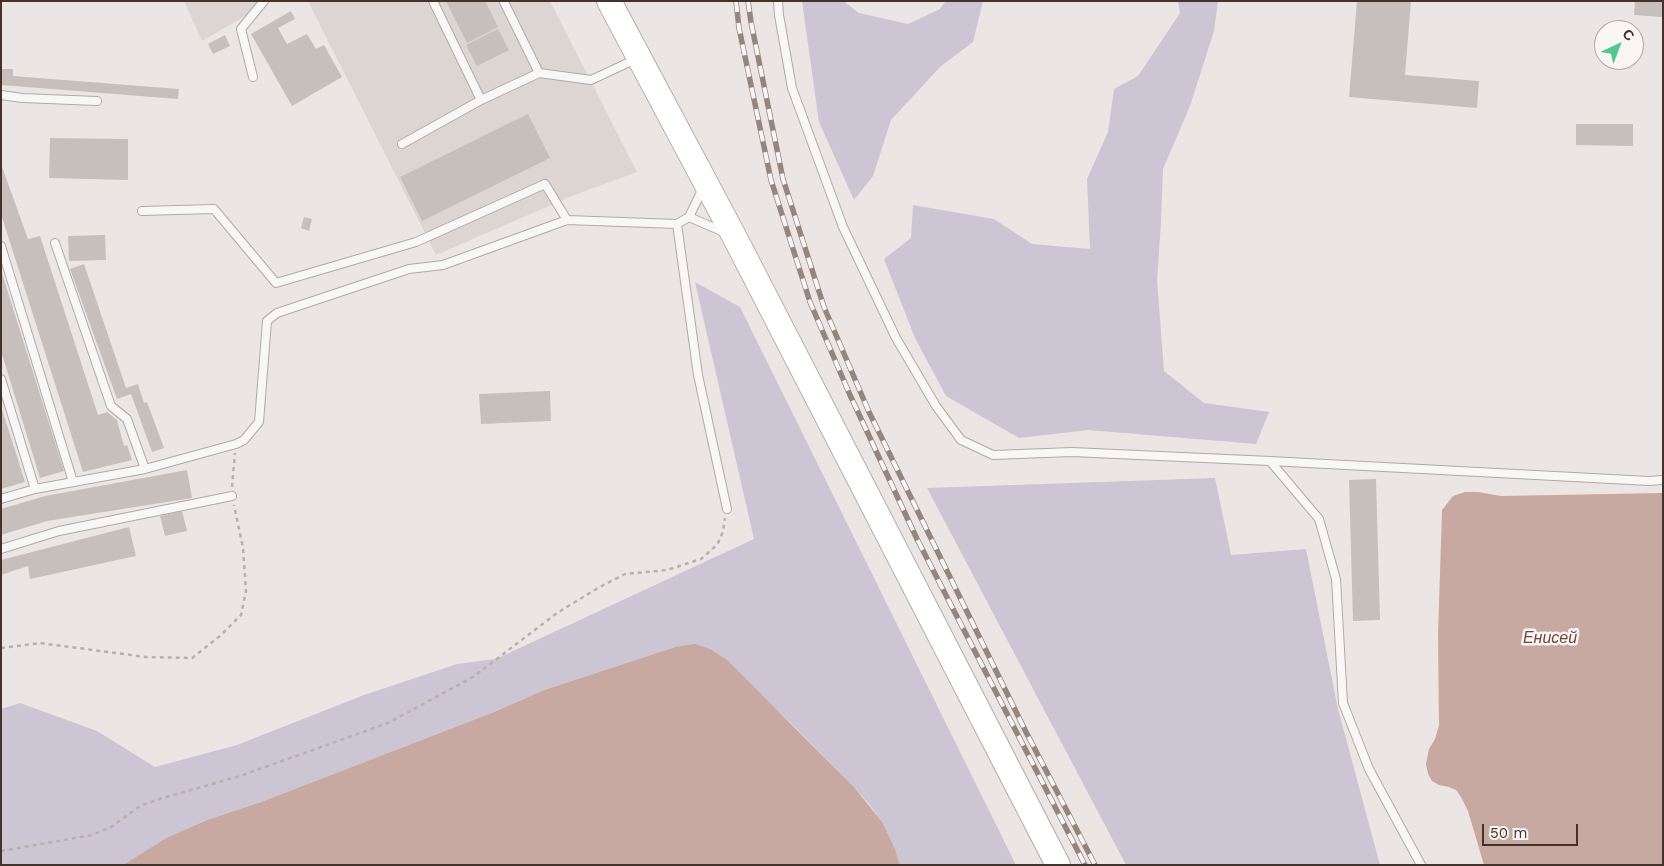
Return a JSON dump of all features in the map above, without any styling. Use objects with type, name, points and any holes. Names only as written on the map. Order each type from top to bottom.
[{"type":"main road","points":[[610,1],[706,182],[1058,865]]},
{"type":"lane","points":[[253,77],[241,29],[264,1]]},
{"type":"lane","points":[[433,1],[481,100]]},
{"type":"lane","points":[[778,1],[792,88],[843,227],[896,338],[936,406],[961,440],[994,455],[1072,452],[1182,456],[1649,481],[1663,480]]},
{"type":"lane","points":[[504,2],[539,73]]},
{"type":"lane","points":[[402,144],[481,100],[539,73],[591,80],[640,57]]},
{"type":"lane","points":[[1,95],[22,98],[97,101]]},
{"type":"lane","points":[[1,500],[35,489],[145,469],[236,444],[244,440],[259,422],[267,321],[277,313],[409,269],[443,265],[567,220],[677,224],[689,217],[706,182]]},
{"type":"lane","points":[[142,211],[214,209],[276,284],[416,242],[545,184],[567,220]]},
{"type":"lane","points":[[689,217],[734,236]]},
{"type":"lane","points":[[677,224],[698,375],[727,509]]},
{"type":"lane","points":[[55,243],[110,406],[128,419],[145,469]]},
{"type":"lane","points":[[1,246],[73,482]]},
{"type":"lane","points":[[1,379],[35,489]]},
{"type":"lane","points":[[1270,461],[1318,519],[1336,579],[1343,703],[1369,768],[1421,865]]},
{"type":"lane","points":[[1,548],[59,531],[232,496]]},
{"type":"path","points":[[1,648],[40,643],[146,658],[192,658],[220,636],[241,615],[246,591],[243,548],[232,496],[236,444]]},
{"type":"path","points":[[1,851],[92,835],[111,827],[140,806],[240,776],[388,723],[473,677],[557,613],[598,588],[625,574],[667,570],[701,559],[717,545],[723,532],[727,509]]},
{"type":"shaded area","points":[[184,1],[271,1],[202,41]]},
{"type":"shaded area","points":[[308,1],[550,1],[637,172],[572,196],[436,255]]},
{"type":"shaded area","points":[[802,1],[843,1],[859,13],[908,24],[940,9],[946,1],[983,1],[973,42],[941,66],[891,120],[873,176],[854,200],[819,122]]},
{"type":"shaded area","points":[[1178,1],[1218,1],[1214,31],[1190,106],[1163,169],[1157,280],[1164,371],[1204,403],[1269,412],[1256,444],[1088,430],[1019,438],[946,396],[915,338],[884,259],[911,238],[913,205],[994,219],[1032,244],[1090,249],[1087,179],[1108,132],[1114,89],[1138,76],[1180,13]]},
{"type":"shaded area","points":[[695,282],[740,307],[1016,865],[900,865],[883,823],[869,804],[793,725],[758,692],[675,647],[544,690],[494,712],[261,802],[207,820],[166,838],[123,865],[1,865],[1,709],[20,703],[97,731],[155,767],[237,745],[364,695],[457,664],[496,659],[754,539]]},
{"type":"shaded area","points":[[1215,478],[1231,555],[1306,549],[1338,709],[1380,865],[1126,865],[927,488]]},
{"type":"water","name":"Енисей","points":[[1465,492],[1501,496],[1663,493],[1663,865],[1484,865],[1468,811],[1461,797],[1456,790],[1432,781],[1428,774],[1426,764],[1429,749],[1435,739],[1439,725],[1438,635],[1442,510],[1453,496]]},
{"type":"water","points":[[695,644],[710,649],[727,660],[854,787],[883,823],[900,865],[123,865],[166,838],[207,820],[261,802],[494,712],[544,690],[675,647]]},
{"type":"building","points":[[446,1],[485,1],[498,27],[467,43]]},
{"type":"building","points":[[1357,1],[1411,1],[1405,75],[1479,81],[1477,108],[1349,97]]},
{"type":"building","points":[[1635,1],[1663,1],[1663,17],[1634,15]]},
{"type":"building","points":[[291,11],[295,19],[278,28],[287,44],[307,34],[316,49],[324,45],[342,77],[292,106],[251,34]]},
{"type":"building","points":[[498,29],[509,50],[477,66],[466,45]]},
{"type":"building","points":[[225,35],[230,46],[213,54],[208,44]]},
{"type":"building","points":[[1,69],[13,69],[13,76],[179,89],[178,99],[1,85]]},
{"type":"building","points":[[528,114],[550,158],[422,221],[400,177]]},
{"type":"building","points":[[1576,124],[1633,124],[1633,146],[1576,145]]},
{"type":"building","points":[[50,138],[128,139],[128,180],[49,178]]},
{"type":"building","points":[[1,164],[28,239],[40,236],[98,415],[107,412],[117,420],[124,446],[127,445],[132,460],[83,472],[1,214]]},
{"type":"building","points":[[304,217],[312,219],[309,231],[301,228]]},
{"type":"building","points":[[105,235],[106,260],[69,261],[68,236]]},
{"type":"building","points":[[84,264],[126,388],[138,384],[144,403],[147,402],[164,448],[152,452],[131,394],[117,399],[70,269]]},
{"type":"building","points":[[1,270],[64,471],[40,478],[1,351]]},
{"type":"building","points":[[550,391],[551,421],[481,424],[479,394]]},
{"type":"building","points":[[1,406],[25,482],[1,489]]},
{"type":"building","points":[[187,470],[192,498],[47,521],[1,535],[1,509],[45,496]]},
{"type":"building","points":[[1376,479],[1380,620],[1353,621],[1349,480]]},
{"type":"building","points":[[182,511],[187,531],[165,536],[160,516]]},
{"type":"building","points":[[129,527],[136,556],[30,579],[28,566],[1,575],[1,560]]},
{"type":"railway","points":[[736,1],[739,28],[771,180],[810,302],[850,395],[917,539],[1085,865]]},
{"type":"railway","points":[[748,1],[783,179],[824,307],[869,412],[1026,732],[1095,865]]}]
